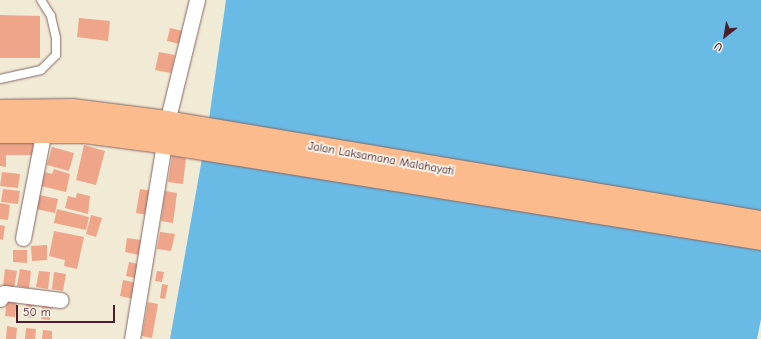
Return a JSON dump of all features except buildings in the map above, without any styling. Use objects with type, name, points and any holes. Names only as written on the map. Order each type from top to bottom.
[{"type":"highway","name":"Jalan Laksamana Malahayati","points":[[0,112],[72,110],[108,124],[761,222]]},
{"type":"highway","name":"Jalan Laksamana Malahayati","points":[[0,132],[44,130],[108,124]]},
{"type":"highway","name":"Jalan Laksamana Malahayati","points":[[163,132],[761,239]]},
{"type":"street","points":[[132,339],[163,132],[197,0]]},
{"type":"street","points":[[23,238],[44,130]]},
{"type":"street","points":[[0,299],[4,293],[61,300]]},
{"type":"lane","points":[[0,79],[41,70],[56,55],[56,38],[51,16],[41,0]]},
{"type":"water","points":[[226,0],[761,0],[761,319],[757,339],[170,339],[209,119]]}]
